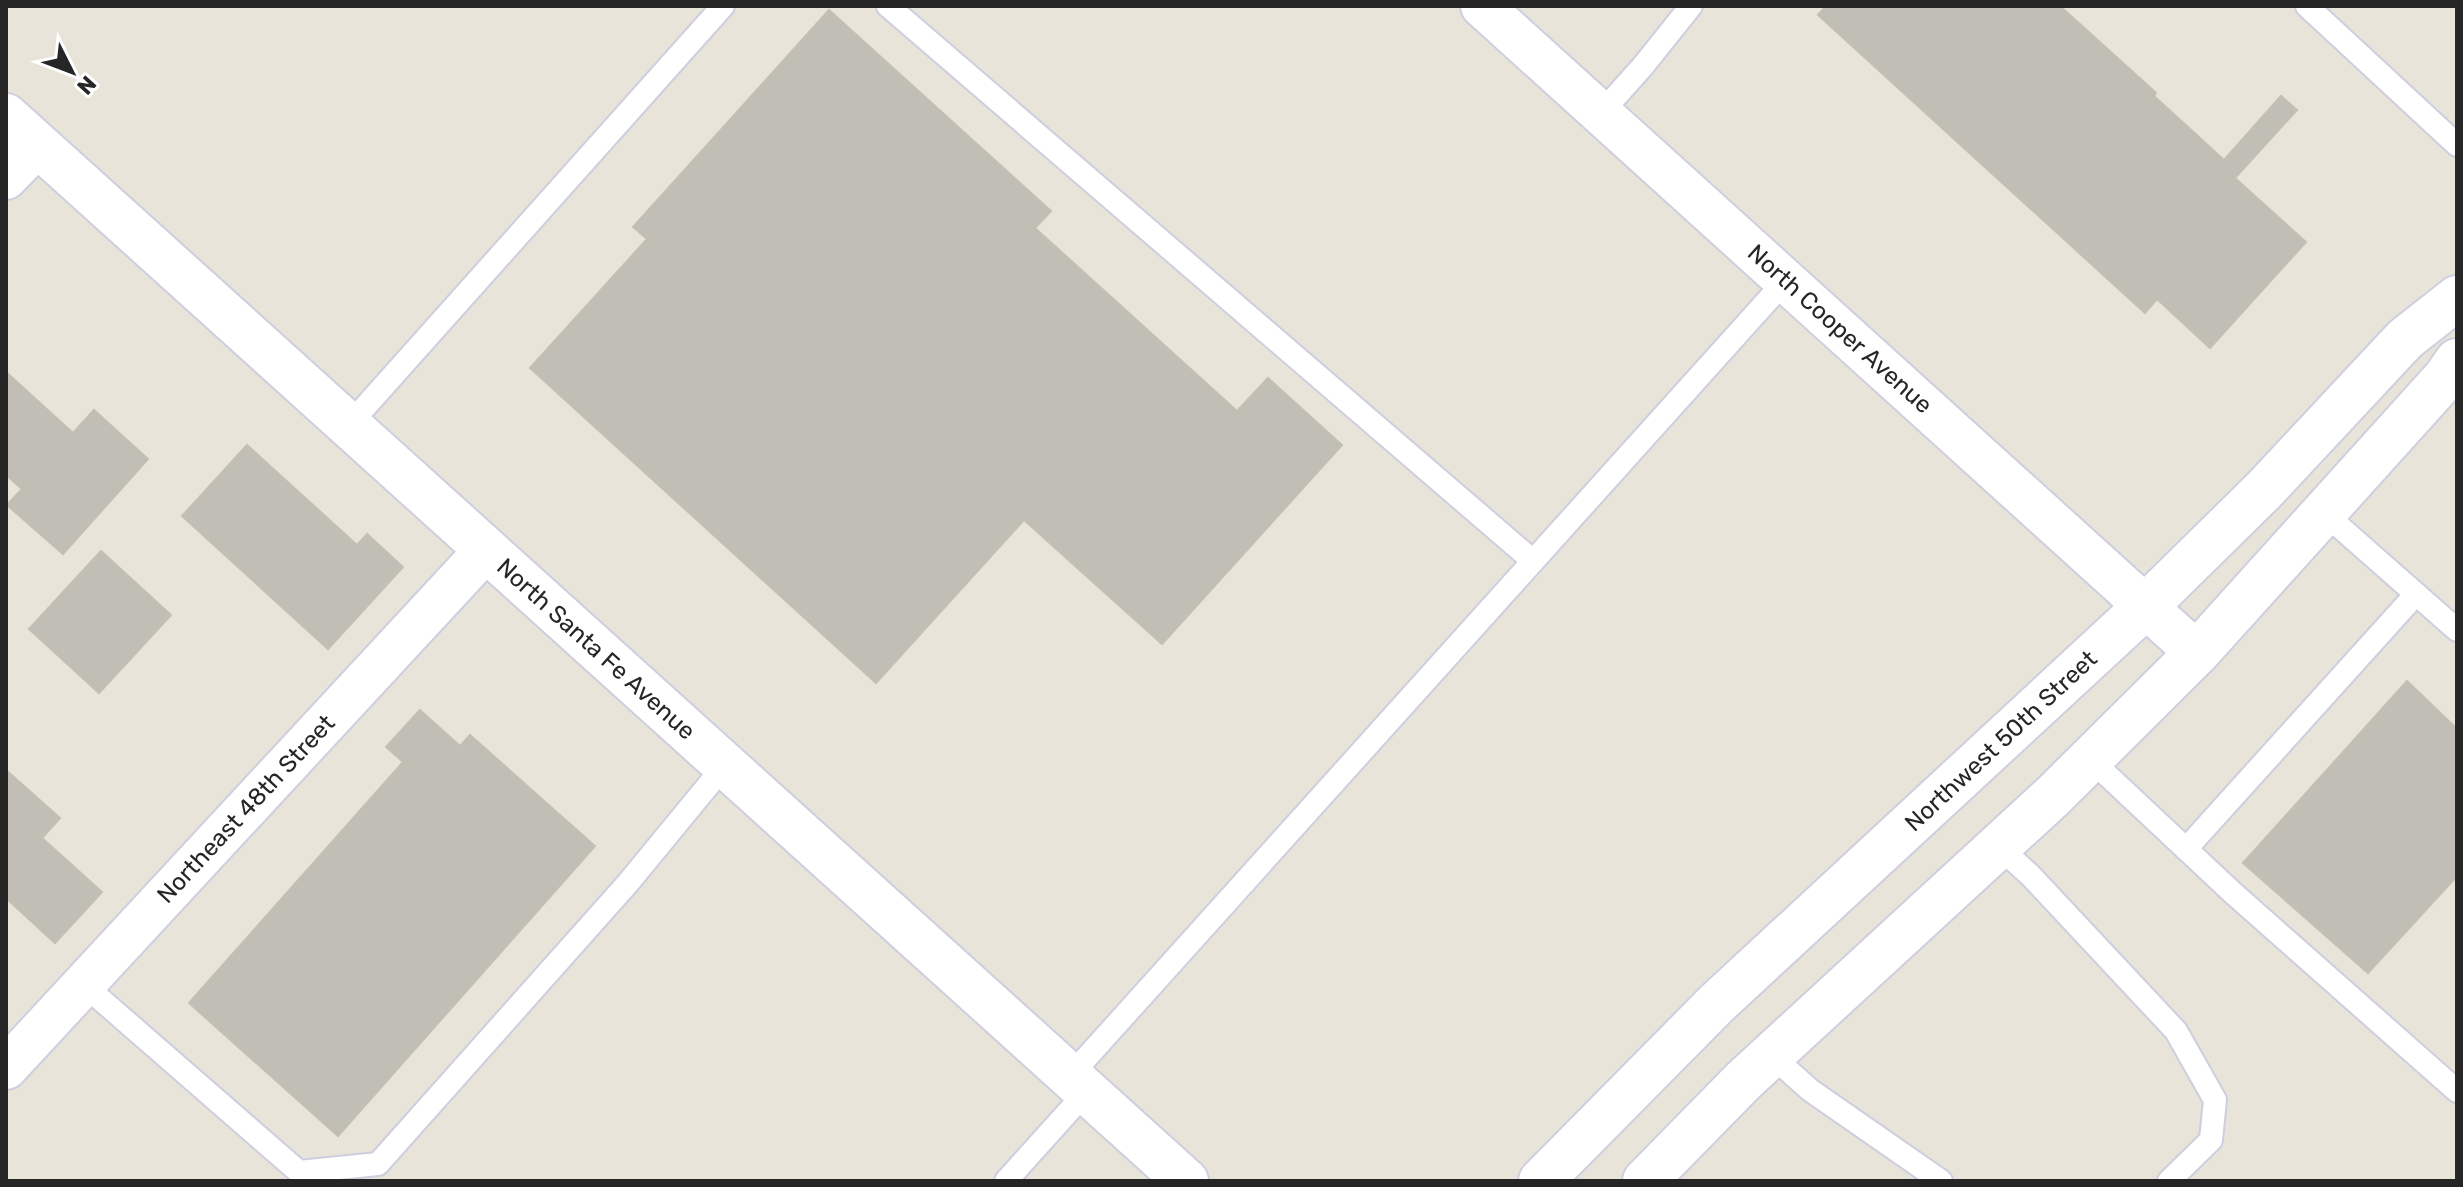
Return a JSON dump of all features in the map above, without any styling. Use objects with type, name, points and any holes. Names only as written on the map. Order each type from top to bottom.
[{"type":"main road","name":"North Santa Fe Avenue","points":[[6,116],[1186,1181]]},
{"type":"main road","name":"Northwest 50th Street","points":[[1541,1181],[1716,1004],[2146,606],[2264,490],[2405,339],[2457,298]]},
{"type":"main road","points":[[1645,1181],[1771,1055],[1998,846],[2197,653],[2446,377],[2457,361]]},
{"type":"street","name":"North Cooper Avenue","points":[[1482,6],[2197,653]]},
{"type":"street","points":[[6,178],[38,145]]},
{"type":"street","name":"Northeast 48th Street","points":[[6,1068],[486,550]]},
{"type":"lane","points":[[348,426],[723,6]]},
{"type":"lane","points":[[888,6],[1533,561]]},
{"type":"lane","points":[[1601,113],[1691,6]]},
{"type":"lane","points":[[2307,6],[2457,145]]},
{"type":"lane","points":[[1006,1181],[1078,1084],[1533,561],[1786,280]]},
{"type":"lane","points":[[2324,513],[2457,630]]},
{"type":"lane","points":[[2186,849],[2416,594]]},
{"type":"lane","points":[[2090,759],[2457,1091]]},
{"type":"lane","points":[[83,984],[299,1172],[378,1164],[628,883],[725,765]]},
{"type":"lane","points":[[1998,846],[2030,875],[2176,1031],[2215,1100],[2211,1140],[2169,1181]]},
{"type":"lane","points":[[1771,1055],[1810,1090],[1941,1181]]},
{"type":"building","points":[[1826,6],[2060,6],[2224,160],[2281,96],[2297,110],[2235,178],[2306,242],[2210,348],[2157,299],[2145,313],[1818,15]]},
{"type":"building","points":[[829,10],[1051,211],[1035,228],[1237,411],[1268,378],[1342,445],[1162,644],[1024,520],[876,683],[530,368],[647,239],[633,227]]},
{"type":"building","points":[[6,372],[73,433],[94,410],[148,459],[63,554],[7,505],[22,489],[6,475]]},
{"type":"building","points":[[247,445],[357,545],[367,534],[403,567],[328,649],[182,516]]},
{"type":"building","points":[[101,551],[171,615],[99,693],[29,629]]},
{"type":"building","points":[[2407,681],[2457,729],[2457,876],[2368,973],[2243,863]]},
{"type":"building","points":[[420,710],[460,746],[470,735],[595,846],[338,1136],[189,1003],[403,762],[386,747]]},
{"type":"building","points":[[6,770],[60,818],[42,838],[102,892],[55,943],[6,898]]}]
